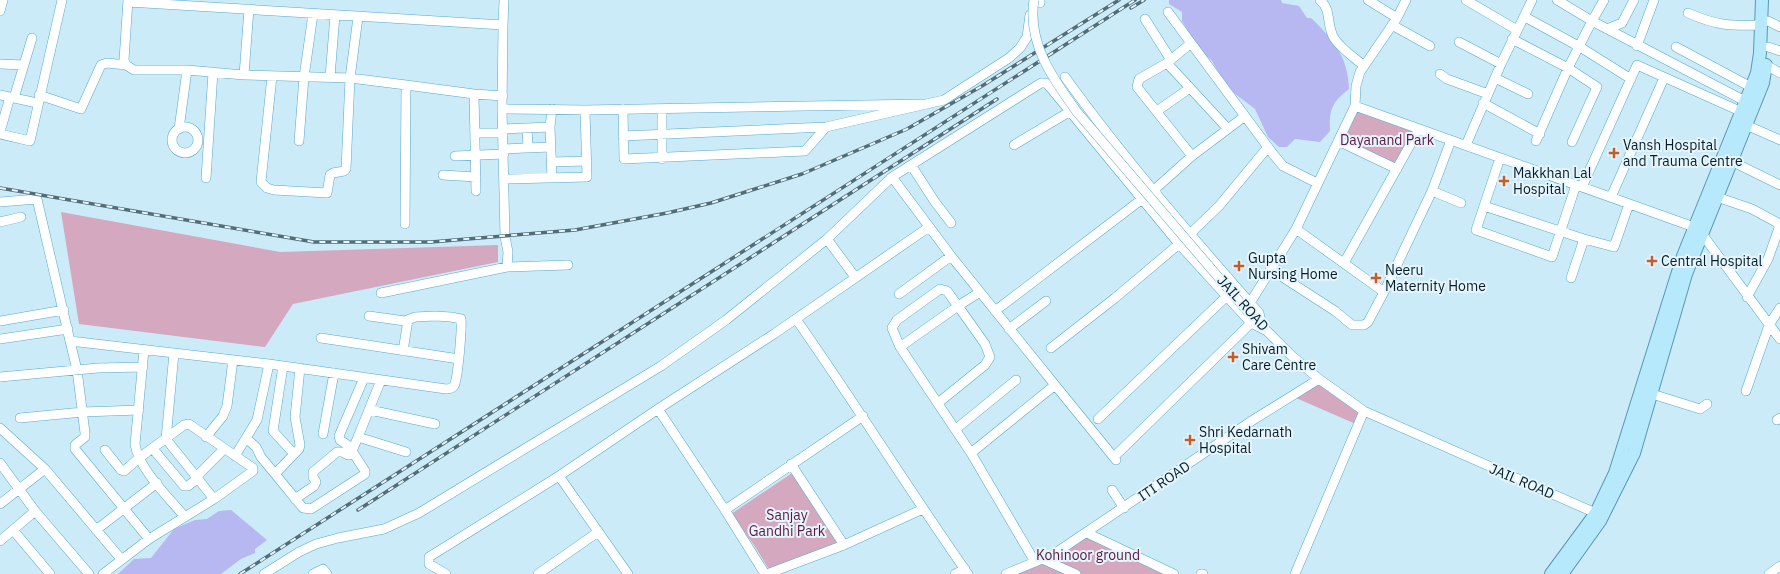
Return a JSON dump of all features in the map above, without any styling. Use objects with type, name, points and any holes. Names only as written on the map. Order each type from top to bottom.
[{"type":"main road","points":[[1562,574],[1600,514],[1634,453],[1698,230],[1717,197],[1762,82],[1768,47],[1762,0]]},
{"type":"main road","points":[[1551,574],[1600,514],[1698,230],[1759,63],[1768,0]]},
{"type":"street","points":[[0,11],[2,0]]},
{"type":"street","points":[[32,38],[0,133],[30,142],[38,99],[62,0]]},
{"type":"street","points":[[504,0],[502,109],[507,267]]},
{"type":"street","points":[[1320,0],[1328,8],[1329,27],[1333,37],[1343,49],[1364,66]]},
{"type":"street","points":[[1368,0],[1394,21],[1430,46]]},
{"type":"street","points":[[1250,303],[1270,269],[1296,230],[1317,183],[1355,106],[1356,86],[1360,72],[1406,0]]},
{"type":"street","points":[[1466,0],[1517,30]]},
{"type":"street","points":[[1483,103],[1538,137],[1568,68],[1604,0]]},
{"type":"street","points":[[1607,29],[1622,23],[1634,0]]},
{"type":"street","points":[[1637,46],[1654,0]]},
{"type":"street","points":[[126,66],[124,53],[128,1],[358,17],[503,25]]},
{"type":"street","points":[[624,136],[662,136],[826,127],[944,100],[1009,58],[1027,37],[1036,1]]},
{"type":"street","name":"JAIL ROAD","points":[[1036,1],[1033,18],[1037,40],[1046,66],[1077,112],[1249,312],[1291,355],[1319,379],[1364,411],[1600,514]]},
{"type":"street","points":[[1466,145],[1512,39],[1525,17],[1530,1]]},
{"type":"street","points":[[1562,1],[1592,22],[1743,106]]},
{"type":"street","points":[[244,75],[249,9]]},
{"type":"street","points":[[1168,12],[1190,44],[1283,166],[1317,183]]},
{"type":"street","points":[[1688,13],[1711,23],[1730,26],[1765,23],[1780,27]]},
{"type":"street","points":[[299,141],[304,77],[313,14]]},
{"type":"street","points":[[330,77],[335,15]]},
{"type":"street","points":[[272,76],[261,182],[264,186],[274,190],[328,194],[330,175],[346,169],[350,78],[358,17]]},
{"type":"street","points":[[1525,17],[1580,47],[1630,79]]},
{"type":"street","points":[[1145,19],[1169,62],[1190,88],[1228,129]]},
{"type":"street","points":[[1512,39],[1568,68],[1597,87],[1572,142]]},
{"type":"street","points":[[1459,42],[1501,64]]},
{"type":"street","points":[[1190,44],[1169,62],[1140,79],[1137,87],[1192,156]]},
{"type":"street","points":[[1676,47],[1751,87]]},
{"type":"street","points":[[1768,47],[1780,52]]},
{"type":"street","points":[[0,95],[38,99],[82,109],[100,65],[107,63],[126,66],[134,70],[187,70],[244,75],[350,78],[474,94],[503,96]]},
{"type":"street","points":[[0,64],[24,65]]},
{"type":"street","points":[[1500,158],[1476,230],[1552,256],[1560,230],[1579,186],[1637,65],[1664,78],[1743,106]]},
{"type":"street","points":[[1766,65],[1780,73]]},
{"type":"street","points":[[179,129],[187,70]]},
{"type":"street","points":[[206,178],[213,72]]},
{"type":"street","points":[[1440,74],[1488,94]]},
{"type":"street","points":[[1064,77],[1087,108],[1154,190],[1259,313],[1264,328]]},
{"type":"street","points":[[1495,78],[1528,94]]},
{"type":"street","points":[[1611,197],[1664,78]]},
{"type":"street","points":[[264,574],[299,552],[316,544],[384,529],[418,513],[661,366],[726,320],[827,239],[892,177],[1041,83],[1046,83],[1049,86],[1179,244],[1226,297],[1251,323],[1264,328]]},
{"type":"street","points":[[406,85],[406,224]]},
{"type":"street","points":[[1157,112],[1190,88]]},
{"type":"street","points":[[474,94],[476,191]]},
{"type":"street","points":[[502,109],[585,110],[924,104]]},
{"type":"street","points":[[1355,106],[1611,197],[1698,230],[1780,339]]},
{"type":"street","points":[[552,109],[550,128],[552,178]]},
{"type":"street","points":[[623,109],[624,159],[805,151],[826,127]]},
{"type":"street","points":[[662,109],[662,158]]},
{"type":"street","points":[[504,179],[587,177],[585,110]]},
{"type":"street","points":[[1014,145],[1069,112]]},
{"type":"street","points":[[995,311],[1154,190],[1192,156],[1245,116]]},
{"type":"street","points":[[1746,125],[1780,140]]},
{"type":"street","points":[[475,133],[527,128],[550,128]]},
{"type":"street","points":[[527,128],[528,148]]},
{"type":"street","points":[[1344,263],[1419,129]]},
{"type":"street","points":[[1270,269],[1335,311],[1352,325],[1364,325],[1368,322],[1384,292],[1432,191],[1451,140]]},
{"type":"street","points":[[1338,141],[1397,169]]},
{"type":"street","points":[[455,156],[551,147]]},
{"type":"street","points":[[1191,234],[1219,206],[1268,148]]},
{"type":"street","points":[[552,162],[587,161]]},
{"type":"street","points":[[1731,161],[1780,185]]},
{"type":"street","points":[[911,165],[935,202],[951,223]]},
{"type":"street","points":[[443,175],[476,177]]},
{"type":"street","points":[[892,177],[951,256],[1009,329],[1117,457],[1251,323]]},
{"type":"street","points":[[1432,191],[1461,203]]},
{"type":"street","points":[[1717,197],[1752,209],[1778,223],[1779,228],[1768,259],[1748,297]]},
{"type":"street","points":[[0,202],[37,199],[77,370],[85,438],[75,445],[75,449],[149,539]]},
{"type":"street","points":[[1484,206],[1584,239],[1614,247],[1630,204]]},
{"type":"street","points":[[0,222],[21,217]]},
{"type":"street","points":[[446,574],[429,564],[429,557],[559,476],[796,319],[929,227]]},
{"type":"street","points":[[1296,230],[1384,292]]},
{"type":"street","points":[[827,239],[855,277]]},
{"type":"street","points":[[1570,278],[1584,239]]},
{"type":"street","points":[[1051,348],[1115,298],[1179,244]]},
{"type":"street","points":[[899,294],[951,256]]},
{"type":"street","points":[[381,293],[507,267],[568,265]]},
{"type":"street","points":[[938,403],[985,365],[990,357],[985,344],[947,291],[940,289],[935,291],[893,324],[894,333],[900,347],[938,403],[956,429],[1039,560],[1076,574]]},
{"type":"street","points":[[900,347],[980,292]]},
{"type":"street","points":[[1098,419],[1226,297]]},
{"type":"street","points":[[1009,329],[1046,301]]},
{"type":"street","points":[[1746,391],[1769,325],[1780,308]]},
{"type":"street","points":[[0,321],[64,310]]},
{"type":"street","points":[[70,341],[269,364],[450,389],[454,385],[459,358],[461,319],[435,316],[415,317],[408,320],[369,316]]},
{"type":"street","points":[[796,319],[967,572],[955,574]]},
{"type":"street","points":[[402,351],[408,320]]},
{"type":"street","points":[[0,339],[68,329]]},
{"type":"street","points":[[321,338],[402,351],[459,358]]},
{"type":"street","points":[[144,350],[135,444],[139,458],[185,517]]},
{"type":"street","points":[[174,353],[166,439],[198,477],[214,499]]},
{"type":"street","points":[[206,437],[223,416],[227,406],[233,360]]},
{"type":"street","points":[[235,456],[247,439],[257,420],[269,364]]},
{"type":"street","points":[[283,366],[273,431],[294,454]]},
{"type":"street","points":[[0,377],[77,370],[143,367]]},
{"type":"street","points":[[275,474],[294,454],[300,444],[295,417],[300,368]]},
{"type":"street","points":[[323,434],[334,374]]},
{"type":"street","points":[[247,439],[256,447],[260,457],[303,508],[311,509],[365,474],[365,470],[352,451],[340,440],[339,436],[364,378]]},
{"type":"street","name":"ITI ROAD","points":[[1006,574],[1054,554],[1253,420],[1319,379]]},
{"type":"street","points":[[295,499],[314,486],[316,482],[313,477],[313,472],[337,452],[342,452],[348,455],[352,451],[381,380]]},
{"type":"street","points":[[956,429],[1016,380]]},
{"type":"street","points":[[971,453],[1055,385]]},
{"type":"street","points":[[1652,394],[1700,410],[1707,404]]},
{"type":"street","points":[[658,409],[766,574],[844,545],[923,509]]},
{"type":"street","points":[[20,418],[82,412],[139,410]]},
{"type":"street","points":[[370,410],[435,424]]},
{"type":"street","points":[[1295,574],[1364,411]]},
{"type":"street","points":[[725,510],[863,416]]},
{"type":"street","points":[[102,574],[149,539],[214,499],[253,471],[253,468],[189,424],[184,425],[123,471],[105,450]]},
{"type":"street","points":[[0,428],[45,469],[121,559]]},
{"type":"street","points":[[358,436],[406,452]]},
{"type":"street","points":[[152,448],[184,486],[188,486],[198,477],[224,449]]},
{"type":"street","points":[[0,464],[36,511],[89,574]]},
{"type":"street","points":[[792,464],[844,545]]},
{"type":"street","points":[[0,504],[45,469]]},
{"type":"street","points":[[559,476],[628,574]]},
{"type":"street","points":[[96,530],[157,483]]},
{"type":"street","points":[[1112,490],[1124,508]]},
{"type":"street","points":[[0,541],[36,511]]},
{"type":"street","points":[[13,530],[50,574]]},
{"type":"street","points":[[538,574],[598,532]]},
{"type":"street","points":[[1087,533],[1174,574]]},
{"type":"street","points":[[1769,574],[1780,566]]},
{"type":"street","points":[[313,574],[323,569],[327,574]]},
{"type":"green space","name":"Dayanand Park","points":[[1356,109],[1416,130],[1396,166],[1340,140]]},
{"type":"green space","points":[[61,212],[280,252],[498,245],[498,262],[293,304],[265,347],[79,324]]},
{"type":"green space","points":[[1317,382],[1362,414],[1358,425],[1296,398]]},
{"type":"green space","name":"Sanjay Gandhi Park","points":[[798,469],[846,541],[770,571],[754,545],[731,514]]},
{"type":"green space","name":"Kohinoor ground","points":[[1087,533],[1173,574],[1006,574]]},
{"type":"water","points":[[1169,0],[1281,0],[1282,3],[1299,6],[1307,18],[1311,18],[1333,42],[1343,58],[1346,68],[1349,89],[1335,102],[1330,117],[1330,131],[1320,142],[1295,139],[1287,147],[1279,147],[1268,137],[1255,109],[1234,93],[1221,77],[1212,61],[1199,49],[1182,21],[1182,12],[1169,4]]},
{"type":"water","points":[[231,510],[267,540],[255,549],[255,553],[241,559],[221,574],[118,574],[134,559],[151,558],[174,529],[195,520],[207,519],[219,511]]},
{"type":"railway","points":[[0,188],[314,242],[431,242],[575,230],[667,213],[711,203],[802,174],[907,129],[982,86],[1119,0]]},
{"type":"railway","points":[[240,574],[1135,0]]},
{"type":"railway","points":[[1131,8],[1144,0]]},
{"type":"railway","points":[[358,510],[997,99]]},
{"type":"place","name":"Vansh Hospital and Trauma Centre","points":[[1614,153]]},
{"type":"place","name":"Makkhan Lal Hospital","points":[[1504,181]]},
{"type":"place","name":"Central Hospital","points":[[1652,261]]},
{"type":"place","name":"Gupta Nursing Home","points":[[1239,266]]},
{"type":"place","name":"Neeru Maternity Home","points":[[1376,278]]},
{"type":"place","name":"Shivam Care Centre","points":[[1233,357]]},
{"type":"place","name":"Shri Kedarnath Hospital","points":[[1190,440]]}]
